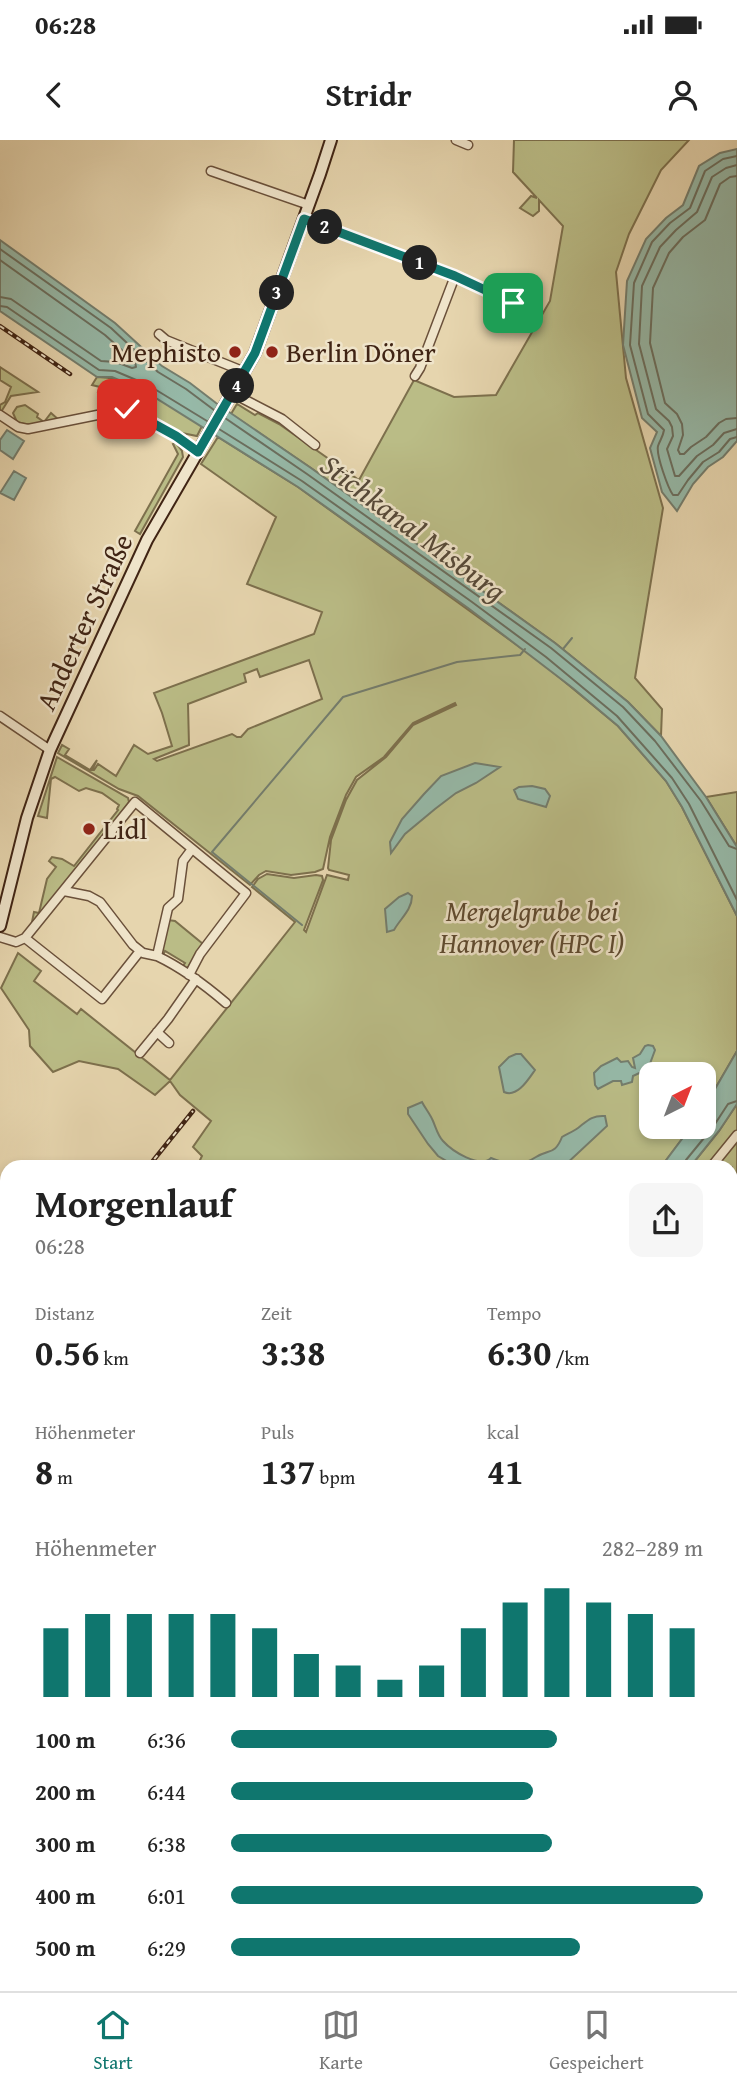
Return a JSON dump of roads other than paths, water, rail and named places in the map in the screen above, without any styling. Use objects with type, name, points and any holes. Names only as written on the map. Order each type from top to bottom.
[{"type":"main road","name":"Anderter Straße","points":[[0,926],[30,806],[50,750],[134,565],[245,372],[259,341],[331,140]]},
{"type":"street","points":[[456,140],[468,145]]},
{"type":"street","points":[[211,172],[309,205]]},
{"type":"street","points":[[304,219],[455,276],[522,307],[530,307]]},
{"type":"street","points":[[415,376],[455,276]]},
{"type":"street","points":[[159,334],[166,340],[245,372]]},
{"type":"street","points":[[230,398],[282,419],[315,445]]},
{"type":"street","points":[[0,415],[18,427],[28,429],[127,409],[176,436],[198,452]]},
{"type":"street","points":[[0,716],[50,750]]},
{"type":"street","points":[[0,937],[16,942],[25,938],[135,802],[246,893],[200,954],[192,977],[157,1032],[140,1053]]},
{"type":"street","points":[[158,956],[168,908],[178,899],[183,861],[192,849]]},
{"type":"street","points":[[64,891],[89,896],[100,902],[140,951],[171,962],[226,1003]]},
{"type":"street","points":[[25,938],[102,999],[140,951]]},
{"type":"street","points":[[157,1032],[169,1043]]},
{"type":"street","points":[[717,1160],[737,1135]]},
{"type":"water","points":[[737,149],[737,441],[693,484],[677,511],[662,492],[650,448],[657,432],[642,418],[623,345],[627,281],[646,239],[683,205],[699,166],[720,153]]},
{"type":"water","points":[[0,240],[115,323],[162,366],[311,468],[555,643],[628,702],[661,736],[706,797],[737,847],[737,916],[666,781],[618,726],[468,608],[298,487],[146,392],[112,377],[97,377],[0,311]]},
{"type":"water","points":[[7,430],[24,441],[13,459],[0,450],[0,440]]},
{"type":"water","points":[[14,471],[26,478],[14,500],[0,493]]},
{"type":"water","points":[[475,763],[500,767],[435,809],[405,834],[391,853],[390,842],[402,819],[424,794],[441,776]]},
{"type":"water","points":[[532,786],[545,789],[550,796],[546,807],[518,799],[514,790]]},
{"type":"water","points":[[408,893],[412,896],[408,910],[394,930],[387,932],[385,909]]},
{"type":"water","points":[[645,1046],[653,1046],[655,1050],[651,1062],[639,1062],[639,1073],[633,1076],[632,1082],[622,1085],[621,1081],[613,1081],[598,1089],[594,1073],[601,1066],[617,1058],[621,1062],[628,1061],[635,1068],[633,1058],[640,1054]]},
{"type":"water","points":[[737,1051],[737,1104],[716,1135],[716,1087]]},
{"type":"water","points":[[516,1054],[521,1054],[535,1070],[518,1090],[504,1092],[499,1067]]},
{"type":"water","points":[[422,1102],[443,1141],[459,1154],[473,1160],[445,1160],[438,1156],[408,1114],[408,1108]]},
{"type":"water","points":[[605,1116],[607,1126],[571,1160],[530,1160],[554,1149],[562,1137],[593,1118]]},
{"type":"water","points":[[682,1139],[713,1139],[696,1160],[666,1160]]},
{"type":"waterway","points":[[563,649],[572,638]]},
{"type":"waterway","points":[[302,925],[212,852],[343,697],[457,662],[520,655],[525,649]]},
{"type":"railway","points":[[0,326],[70,374]]},
{"type":"railway","points":[[154,1160],[193,1111]]},
{"type":"place","name":"Mephisto","points":[[235,352]]},
{"type":"place","name":"Berlin Döner","points":[[272,352]]},
{"type":"place","name":"Lidl","points":[[89,829]]},
{"type":"water label","name":"Stichkanal Misburg","points":[[413,528]]},
{"type":"park label","name":"Mergelgrube bei Hannover (HPC I)","points":[[532,927]]}]
